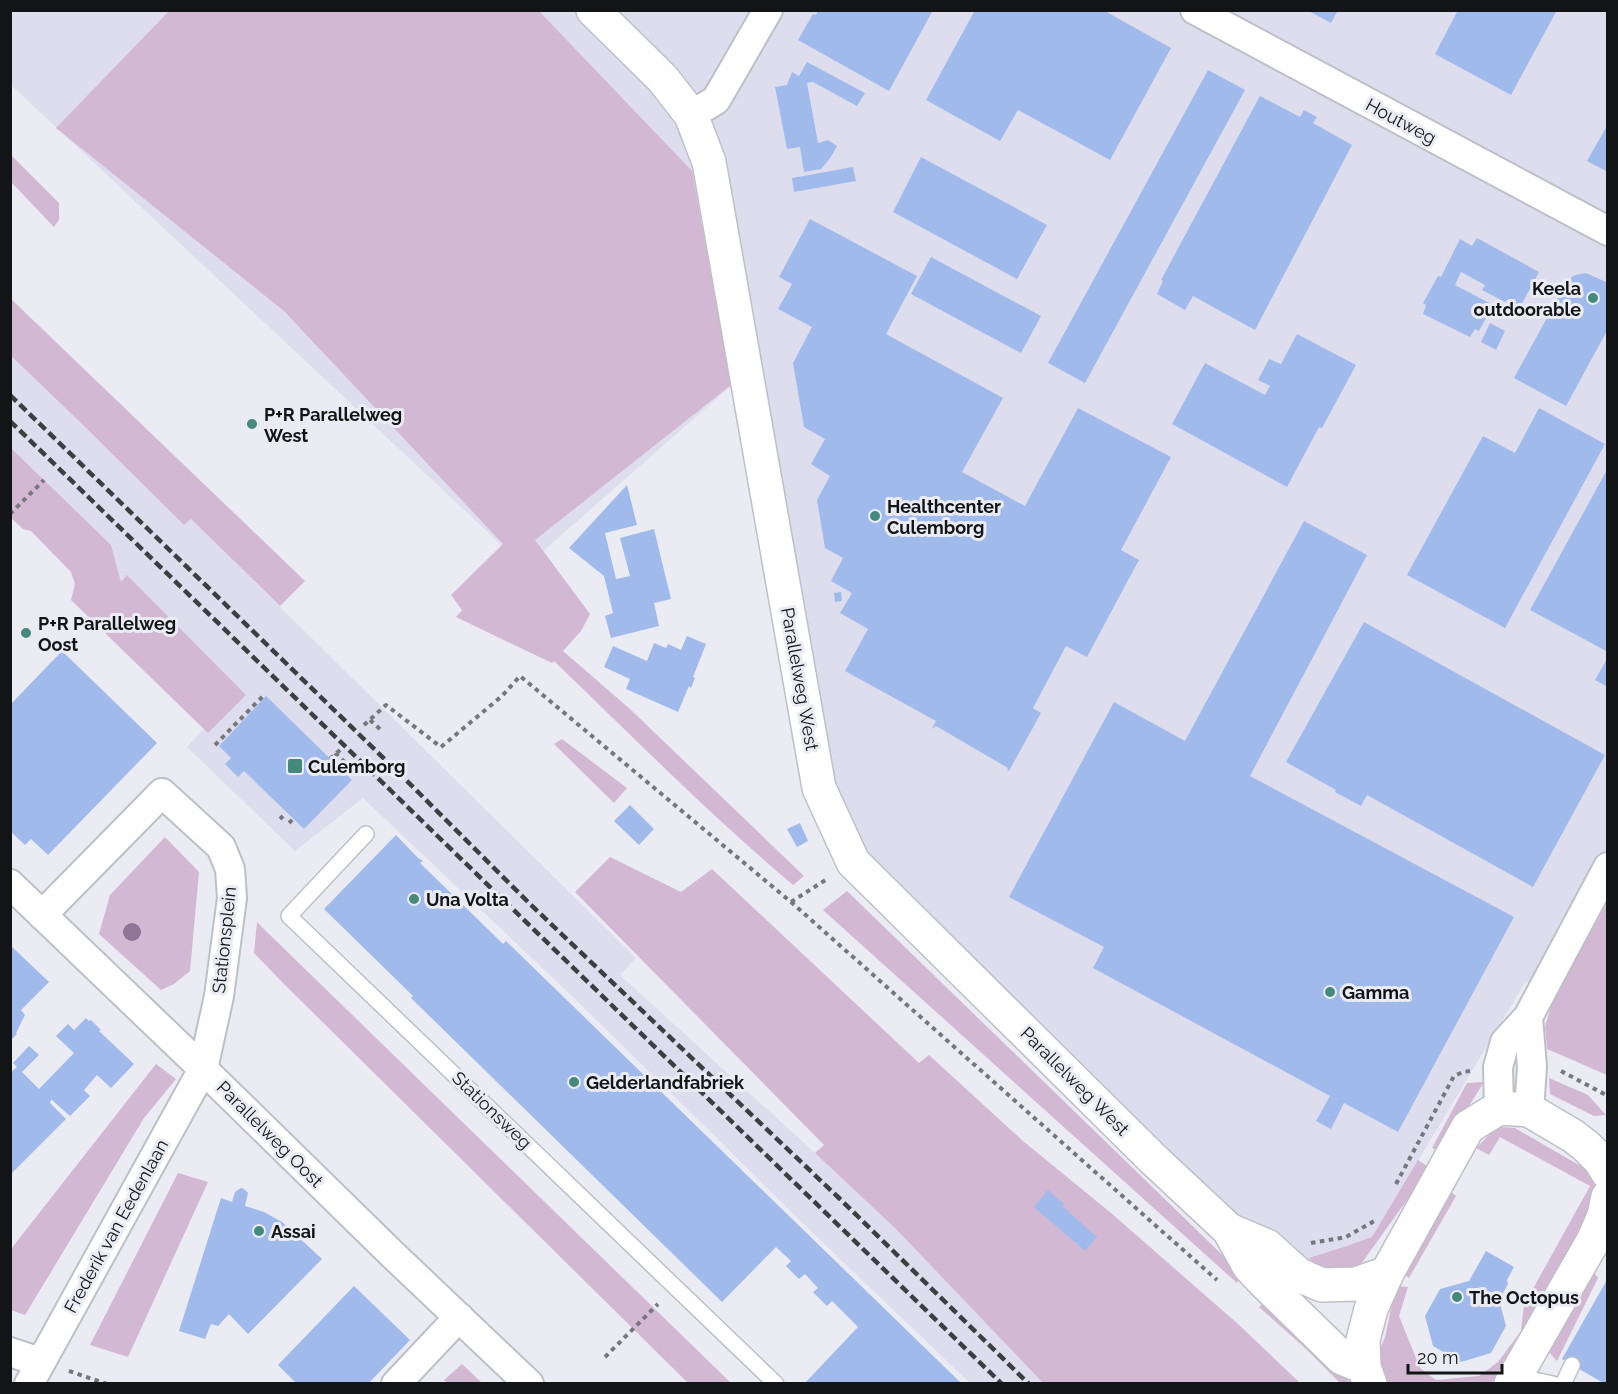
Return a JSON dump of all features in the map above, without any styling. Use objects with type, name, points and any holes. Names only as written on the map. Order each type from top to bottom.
[{"type":"street","name":"Parallelweg West","points":[[593,10],[663,79],[691,115],[709,162],[819,788],[853,862],[1152,1158],[1229,1230],[1249,1266],[1263,1281],[1342,1358],[1367,1375]]},
{"type":"street","points":[[691,115],[716,100],[768,10]]},
{"type":"street","name":"Houtweg","points":[[1195,10],[1608,231]]},
{"type":"street","name":"Stationsplein","points":[[42,915],[162,793],[221,847],[230,869],[232,897],[219,996],[203,1068]]},
{"type":"street","points":[[1367,1375],[1363,1340],[1371,1309],[1387,1273],[1468,1127],[1514,1109],[1532,1067],[1528,1017],[1608,867]]},
{"type":"street","name":"Parallelweg Oost","points":[[10,884],[203,1068],[392,1254],[529,1383]]},
{"type":"street","name":"Frederik van Eedenlaan","points":[[35,1373],[203,1068]]},
{"type":"street","points":[[1514,1109],[1573,1136],[1597,1137],[1600,1160],[1608,1173]]},
{"type":"street","points":[[1513,1380],[1593,1241],[1606,1211]]},
{"type":"street","name":"Parallelweg West","points":[[1229,1230],[1267,1246],[1299,1275],[1322,1285],[1356,1284],[1387,1273]]},
{"type":"street","points":[[396,1383],[459,1317]]},
{"type":"street","points":[[10,1352],[35,1373]]},
{"type":"lane","name":"Stationsweg","points":[[366,834],[289,916],[776,1383]]},
{"type":"lane","points":[[1563,1383],[1572,1365]]},
{"type":"lane","points":[[1513,1380],[1552,1383]]},
{"type":"path","points":[[10,514],[44,480]]},
{"type":"path","points":[[364,725],[386,705],[441,747],[502,696],[519,676],[791,902],[1225,1287]]},
{"type":"path","points":[[215,745],[264,695]]},
{"type":"path","points":[[370,720],[382,731]]},
{"type":"path","points":[[330,759],[340,750]]},
{"type":"path","points":[[335,753],[348,765]]},
{"type":"path","points":[[289,823],[293,819]]},
{"type":"path","points":[[791,902],[853,862]]},
{"type":"path","points":[[605,1357],[676,1286]]},
{"type":"path","points":[[35,1373],[107,1383]]},
{"type":"shaded area","points":[[170,10],[539,11],[692,171],[731,385],[535,540],[590,614],[581,631],[563,651],[630,709],[804,876],[793,885],[702,803],[554,661],[552,663],[456,617],[462,610],[451,595],[503,544],[284,311],[56,128]]},
{"type":"shaded area","points":[[10,11],[1607,11],[1607,1024],[1526,981],[1333,1302],[838,857],[732,385],[525,567],[11,85]]},
{"type":"shaded area","points":[[11,155],[59,203],[59,220],[54,227],[11,182]]},
{"type":"shaded area","points":[[11,299],[305,581],[280,606],[191,519],[184,525],[11,356]]},
{"type":"shaded area","points":[[10,356],[184,525],[191,519],[636,958],[620,975],[896,1229],[1043,1383],[970,1383],[817,1237],[573,997],[363,798],[295,851],[187,747],[215,717],[128,575],[121,582],[111,545],[11,448]]},
{"type":"shaded area","points":[[11,448],[111,545],[121,582],[127,575],[246,695],[208,733],[71,600],[75,584],[71,572],[31,531],[23,529],[11,518]]},
{"type":"shaded area","points":[[562,739],[627,788],[614,803],[554,744]]},
{"type":"shaded area","points":[[165,837],[199,872],[190,971],[174,984],[161,990],[99,934],[110,895]]},
{"type":"shaded area","points":[[610,857],[681,892],[712,869],[919,1063],[929,1055],[1023,1141],[1111,1213],[1238,1324],[1300,1383],[1043,1383],[896,1229],[815,1153],[824,1145],[575,892]]},
{"type":"shaded area","points":[[847,891],[1241,1273],[1237,1283],[823,910]]},
{"type":"shaded area","points":[[1607,904],[1607,1075],[1547,1049],[1545,1026],[1554,998]]},
{"type":"shaded area","points":[[257,922],[731,1383],[688,1383],[254,953]]},
{"type":"shaded area","points":[[156,1064],[176,1079],[144,1118],[25,1315],[11,1310],[11,1249]]},
{"type":"shaded area","points":[[1549,1078],[1588,1095],[1606,1115],[1594,1116],[1550,1094]]},
{"type":"shaded area","points":[[1484,1082],[1440,1152],[1432,1148],[1467,1083]]},
{"type":"shaded area","points":[[1502,1127],[1515,1128],[1584,1168],[1596,1187],[1595,1201],[1503,1372],[1491,1383],[1389,1383],[1383,1375],[1377,1356],[1385,1337],[1396,1286],[1408,1287],[1399,1316],[1420,1368],[1436,1380],[1479,1376],[1498,1362],[1521,1331],[1524,1305],[1590,1186],[1500,1137],[1489,1155],[1476,1148],[1492,1132]]},
{"type":"shaded area","points":[[1418,1160],[1430,1168],[1356,1271],[1320,1269],[1309,1258],[1372,1237]]},
{"type":"shaded area","points":[[178,1173],[208,1182],[128,1357],[90,1345]]},
{"type":"shaded area","points":[[1446,1187],[1456,1196],[1409,1278],[1402,1272]]},
{"type":"shaded area","points":[[1590,1267],[1598,1278],[1557,1361],[1548,1351]]},
{"type":"shaded area","points":[[1269,1299],[1351,1383],[1340,1383],[1259,1307]]},
{"type":"shaded area","points":[[462,1364],[482,1383],[448,1383],[444,1380]]},
{"type":"building","points":[[818,10],[933,10],[889,91],[798,40],[813,14],[816,15]]},
{"type":"building","points":[[975,10],[1103,10],[1171,48],[1110,160],[1018,110],[1000,141],[926,100]]},
{"type":"building","points":[[1307,10],[1338,10],[1331,23]]},
{"type":"building","points":[[1458,10],[1557,10],[1511,95],[1435,54]]},
{"type":"building","points":[[807,62],[865,93],[857,106],[813,82],[807,83],[818,143],[828,140],[837,146],[821,169],[804,172],[800,147],[787,149],[775,87],[787,85],[792,72],[799,76]]},
{"type":"building","points":[[1208,70],[1245,90],[1085,383],[1048,363]]},
{"type":"building","points":[[1260,96],[1300,117],[1304,110],[1317,117],[1313,123],[1352,145],[1255,330],[1193,296],[1185,310],[1157,294],[1163,281],[1161,280]]},
{"type":"building","points":[[1608,124],[1608,172],[1587,161]]},
{"type":"building","points":[[921,157],[1047,225],[1017,279],[893,212]]},
{"type":"building","points":[[853,167],[856,181],[794,192],[792,178]]},
{"type":"building","points":[[810,219],[917,276],[886,334],[1003,398],[962,472],[1025,506],[1078,408],[1171,457],[1121,550],[1139,560],[1087,657],[1066,646],[1033,708],[1041,713],[1009,771],[1008,768],[936,726],[932,729],[936,721],[845,671],[868,629],[840,613],[852,593],[831,581],[843,558],[825,548],[817,500],[830,476],[811,464],[825,439],[804,427],[793,363],[812,327],[778,309],[792,284],[779,277]]},
{"type":"building","points":[[1477,238],[1539,272],[1520,307],[1482,290],[1485,285],[1461,272],[1455,285],[1493,305],[1479,331],[1475,329],[1470,337],[1423,314],[1426,305],[1423,303],[1438,276],[1441,277],[1460,239],[1472,246]]},
{"type":"building","points":[[931,257],[1041,316],[1021,353],[911,294]]},
{"type":"building","points":[[1586,273],[1608,283],[1608,329],[1566,406],[1514,378],[1567,281],[1575,275]]},
{"type":"building","points":[[1490,323],[1505,331],[1496,350],[1481,342]]},
{"type":"building","points":[[1297,334],[1356,365],[1287,487],[1172,424],[1205,363],[1265,395],[1270,386],[1258,380],[1269,359],[1281,364]]},
{"type":"building","points":[[1539,408],[1605,444],[1505,628],[1407,575],[1483,436],[1515,453]]},
{"type":"building","points":[[1608,468],[1608,652],[1530,610]]},
{"type":"building","points":[[627,485],[637,525],[605,533],[616,579],[630,576],[620,538],[654,529],[671,599],[654,603],[659,626],[611,638],[605,616],[613,613],[604,576],[569,548]]},
{"type":"building","points":[[1304,521],[1367,555],[1250,776],[1514,917],[1398,1132],[1344,1103],[1331,1129],[1316,1121],[1330,1096],[1093,968],[1104,947],[1009,897],[1114,702],[1185,741]]},
{"type":"building","points":[[841,592],[842,601],[835,602],[834,593]]},
{"type":"building","points":[[1364,622],[1605,755],[1533,887],[1367,795],[1361,806],[1286,762]]},
{"type":"building","points":[[687,636],[706,644],[691,688],[689,686],[678,712],[626,689],[630,679],[604,667],[613,646],[647,661],[654,643],[666,648],[668,644],[681,650]]},
{"type":"building","points":[[62,651],[157,743],[48,855],[31,839],[25,845],[10,831],[10,705]]},
{"type":"building","points":[[1608,657],[1608,687],[1595,680]]},
{"type":"building","points":[[266,696],[352,780],[304,829],[244,771],[238,777],[225,764],[231,758],[219,746]]},
{"type":"building","points":[[630,805],[654,829],[639,845],[614,821]]},
{"type":"building","points":[[800,823],[808,841],[797,847],[787,829]]},
{"type":"building","name":"Gelderlandfabriek","points":[[396,835],[423,861],[420,863],[503,944],[506,941],[962,1384],[804,1384],[858,1327],[832,1301],[827,1306],[813,1292],[818,1288],[805,1274],[799,1279],[786,1266],[791,1261],[776,1247],[722,1302],[411,998],[413,996],[324,909]]},
{"type":"building","points":[[10,945],[49,982],[21,1010],[25,1015],[17,1034],[10,1041]]},
{"type":"building","points":[[86,1018],[91,1020],[101,1030],[99,1031],[134,1064],[111,1088],[97,1075],[84,1090],[90,1096],[70,1116],[51,1100],[50,1103],[66,1119],[10,1175],[10,1073],[17,1067],[13,1063],[29,1046],[39,1055],[22,1072],[39,1089],[74,1053],[56,1036],[68,1024],[74,1030]]},
{"type":"building","points":[[241,1188],[248,1193],[245,1206],[264,1212],[282,1222],[322,1259],[248,1334],[229,1314],[218,1326],[211,1324],[205,1339],[179,1331],[221,1198],[232,1202],[235,1192]]},
{"type":"building","points":[[1048,1190],[1064,1204],[1062,1206],[1097,1237],[1085,1251],[1034,1207]]},
{"type":"building","points":[[1486,1251],[1514,1267],[1502,1295],[1498,1296],[1506,1326],[1491,1353],[1461,1362],[1433,1346],[1425,1316],[1440,1289],[1469,1281]]},
{"type":"building","points":[[1608,1278],[1608,1384],[1605,1384],[1562,1359]]},
{"type":"building","points":[[354,1286],[410,1340],[368,1384],[297,1384],[278,1365]]},
{"type":"railway","points":[[10,395],[403,777],[530,904],[840,1199],[1029,1384]]},
{"type":"railway","points":[[10,421],[1002,1384]]},
{"type":"place","name":"Keela outdoorable","points":[[1593,298]]},
{"type":"place","name":"P+R Parallelweg West","points":[[252,424]]},
{"type":"place","name":"Healthcenter Culemborg","points":[[875,516]]},
{"type":"place","name":"P+R Parallelweg Oost","points":[[26,633]]},
{"type":"place","name":"Culemborg","points":[[295,766]]},
{"type":"place","name":"Una Volta","points":[[414,899]]},
{"type":"place","name":"Gamma","points":[[1330,992]]},
{"type":"place","name":"Gelderlandfabriek","points":[[574,1082]]},
{"type":"place","name":"Assai","points":[[259,1231]]},
{"type":"place","name":"The Octopus","points":[[1457,1297]]}]
